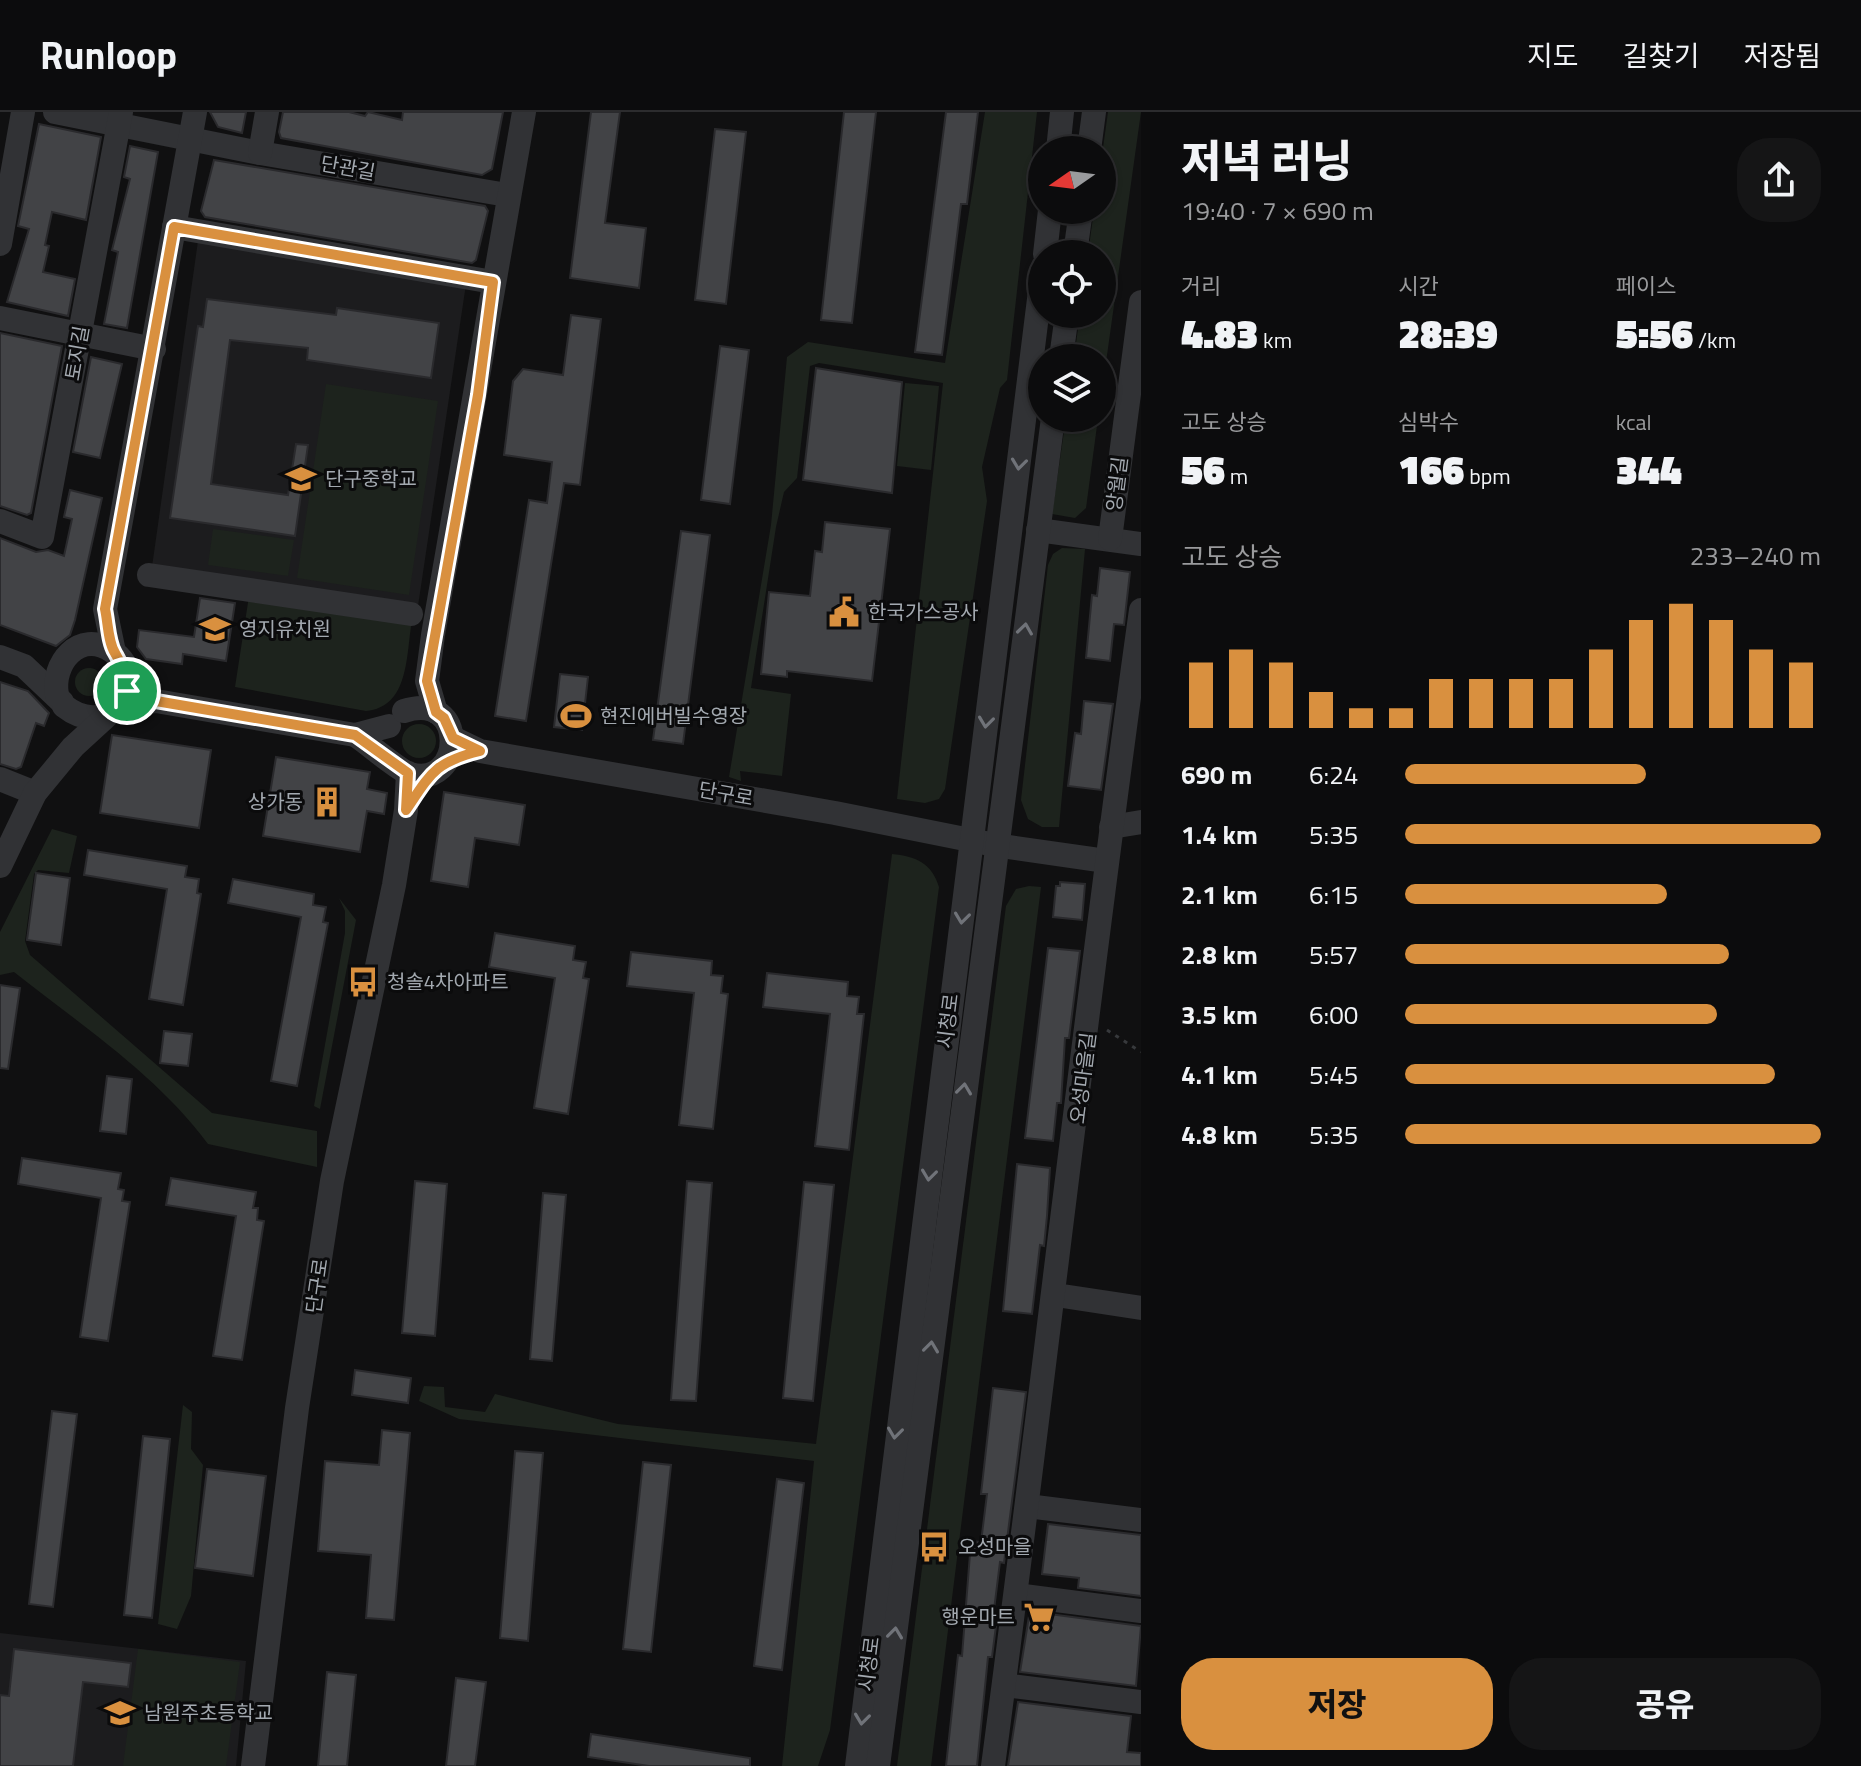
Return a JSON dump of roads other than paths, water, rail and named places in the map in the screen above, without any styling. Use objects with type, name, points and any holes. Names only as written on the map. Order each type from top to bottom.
[{"type":"street","points":[[1,231],[23,112]]},
{"type":"street","points":[[55,112],[120,118]]},
{"type":"street","points":[[0,866],[35,793],[73,747],[115,709],[127,691],[105,609],[195,112]]},
{"type":"street","points":[[260,153],[267,112]]},
{"type":"street","points":[[436,712],[427,681],[478,395],[507,195],[524,112]]},
{"type":"street","points":[[1059,136],[1062,112]]},
{"type":"street","points":[[1091,136],[1094,112]]},
{"type":"street","name":"단관길","points":[[120,118],[190,138],[260,153],[507,195]]},
{"type":"street","name":"토지길","points":[[0,521],[42,537],[120,118]]},
{"type":"street","points":[[174,227],[493,282]]},
{"type":"street","name":"앙월길","points":[[1141,302],[1110,539],[1141,544]]},
{"type":"street","points":[[0,318],[154,349]]},
{"type":"street","name":"시청로","points":[[878,1766],[984,843],[1037,328]]},
{"type":"street","name":"시청로","points":[[857,1766],[984,843],[1038,530],[1051,432]]},
{"type":"street","points":[[1038,530],[1110,539]]},
{"type":"street","points":[[149,575],[411,614]]},
{"type":"street","points":[[73,747],[55,683],[70,654],[105,609]]},
{"type":"street","points":[[1106,861],[1141,610]]},
{"type":"street","points":[[24,666],[92,645],[120,662],[156,701]]},
{"type":"street","points":[[0,657],[24,666],[61,701],[86,718],[156,701],[355,735],[426,760],[444,718],[426,708],[355,735]]},
{"type":"street","points":[[397,718],[427,681]]},
{"type":"street","name":"단구로","points":[[397,718],[386,748],[426,760],[480,751],[984,843],[1106,861]]},
{"type":"street","name":"단구로","points":[[253,1766],[297,1408],[332,1181],[406,810],[426,760]]},
{"type":"street","points":[[0,779],[35,793]]},
{"type":"street","points":[[1111,827],[1141,822]]},
{"type":"street","name":"오성마을길","points":[[993,1766],[1056,1295],[1106,861]]},
{"type":"street","points":[[1056,1295],[1141,1308]]},
{"type":"street","points":[[1027,1506],[1141,1520]]},
{"type":"street","points":[[1016,1595],[1141,1611]]},
{"type":"street","points":[[1004,1685],[1141,1702]]},
{"type":"place","name":"단구중학교","points":[[301,479]]},
{"type":"place","name":"한국가스공사","points":[[844,612]]},
{"type":"place","name":"영지유치원","points":[[215,629]]},
{"type":"place","name":"현진에버빌수영장","points":[[576,716]]},
{"type":"place","name":"상가동","points":[[327,802]]},
{"type":"place","name":"청솔4차아파트","points":[[363,982]]},
{"type":"place","name":"오성마을","points":[[934,1547]]},
{"type":"place","name":"행운마트","points":[[1039,1617]]},
{"type":"place","name":"남원주초등학교","points":[[120,1713]]}]
